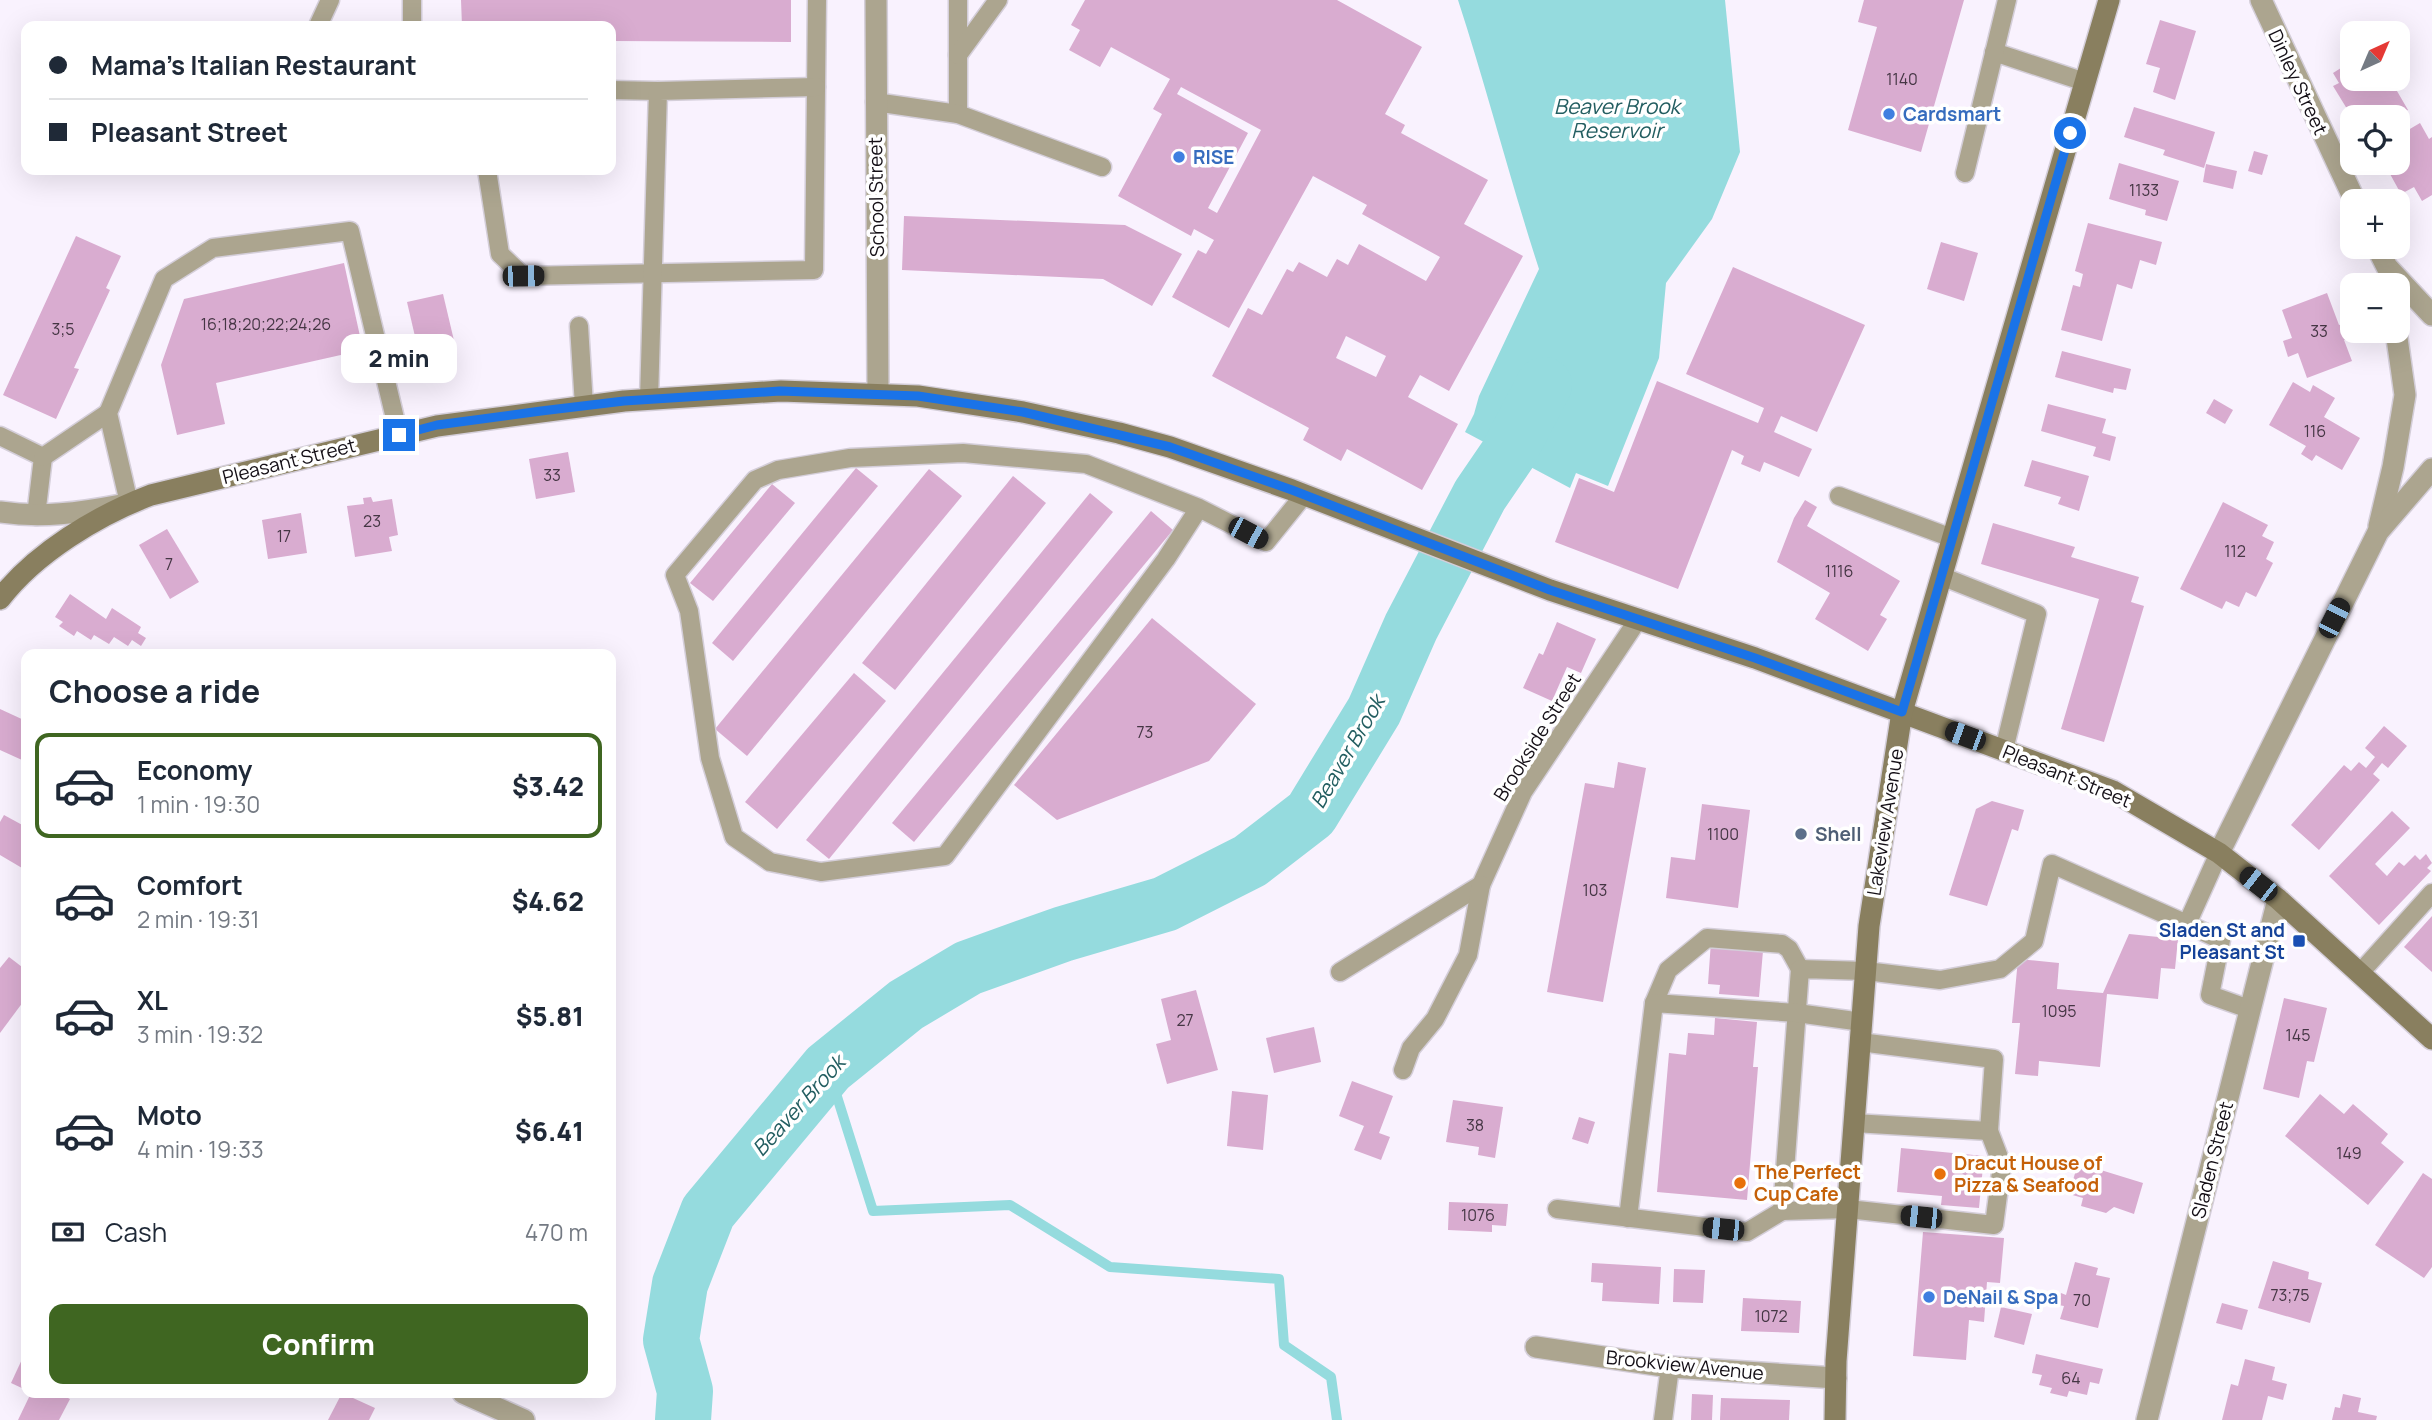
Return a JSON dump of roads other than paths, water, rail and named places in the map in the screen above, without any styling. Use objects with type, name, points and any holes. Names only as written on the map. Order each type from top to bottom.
[{"type":"main road","name":"Lakeview Avenue","points":[[1835,1420],[1869,926],[1902,712],[2109,0]]},
{"type":"main road","name":"Pleasant Street","points":[[0,599],[70,536],[130,503],[151,495],[437,425],[584,406],[780,391],[878,394],[959,401],[1072,422],[1170,447],[1304,495],[1550,590],[1639,618],[2113,791],[2219,853],[2278,900],[2432,1039]]},
{"type":"street","name":"School Street","points":[[876,0],[878,394]]},
{"type":"street","name":"Dinley Street","points":[[2261,0],[2349,189]]},
{"type":"street","points":[[2410,296],[2432,315]]},
{"type":"street","points":[[2219,853],[2378,532],[2393,467],[2405,395],[2398,343]]},
{"type":"street","points":[[2378,532],[2432,469]]},
{"type":"street","points":[[0,512],[36,516],[69,515],[130,503]]},
{"type":"street","name":"Sladen Street","points":[[2147,1420],[2278,900]]},
{"type":"street","name":"Brookview Avenue","points":[[1536,1347],[1670,1367],[1836,1378]]},
{"type":"street","points":[[474,1398],[524,1420]]},
{"type":"lane","points":[[320,21],[330,0]]},
{"type":"lane","points":[[412,0],[412,21]]},
{"type":"lane","points":[[488,175],[500,254],[523,276],[814,270],[817,0]]},
{"type":"lane","points":[[958,0],[958,114]]},
{"type":"lane","points":[[958,55],[998,0]]},
{"type":"lane","points":[[1965,173],[2007,0]]},
{"type":"lane","points":[[1994,52],[2085,82]]},
{"type":"lane","points":[[616,90],[816,88]]},
{"type":"lane","points":[[649,400],[658,91]]},
{"type":"lane","points":[[875,102],[958,114],[1102,167]]},
{"type":"lane","points":[[36,516],[43,457],[108,413],[164,279],[213,248],[350,231],[399,435]]},
{"type":"lane","points":[[579,326],[584,406]]},
{"type":"lane","points":[[108,413],[130,503]]},
{"type":"lane","points":[[0,436],[43,457]]},
{"type":"lane","points":[[1199,508],[1166,559],[945,856],[821,872],[770,862],[734,837],[710,758],[689,611],[676,575],[755,480],[778,470],[850,458],[963,453],[1086,464],[1199,508],[1266,542],[1304,495]]},
{"type":"lane","points":[[1839,496],[1952,538]]},
{"type":"lane","points":[[1941,576],[2037,614],[2004,750]]},
{"type":"lane","name":"Brookside Street","points":[[1403,1070],[1411,1048],[1435,1019],[1468,954],[1481,886],[1524,792],[1639,618]]},
{"type":"lane","points":[[2187,924],[2219,853]]},
{"type":"lane","points":[[1800,969],[1866,971],[1940,980],[2000,969],[2034,941],[2052,864],[2221,940],[2210,995],[2249,1009]]},
{"type":"lane","points":[[1340,972],[1481,886]]},
{"type":"lane","points":[[2359,974],[2432,893]]},
{"type":"lane","points":[[1628,1218],[1654,1003],[1668,970],[1707,938],[1783,944],[1789,949],[1800,969],[1783,1211]]},
{"type":"lane","points":[[1558,1209],[1747,1232],[1783,1211],[1848,1209],[1994,1225],[2002,1165],[1989,1131],[1994,1059],[1861,1032],[1797,1013],[1654,1003]]},
{"type":"lane","points":[[1854,1123],[1989,1131]]},
{"type":"lane","points":[[1663,1420],[1670,1367]]},
{"type":"water","name":"Beaver Brook Reservoir","points":[[1458,0],[1725,0],[1740,152],[1712,219],[1666,283],[1659,358],[1608,486],[1576,473],[1570,488],[1465,432],[1479,396],[1539,269]]},
{"type":"waterway","name":"Beaver Brook","points":[[683,1420],[685,1391],[671,1340],[680,1284],[708,1212],[828,1068],[906,1005],[968,968],[1063,934],[1165,904],[1250,861],[1311,814],[1374,711],[1411,627],[1480,495],[1508,454],[1544,385]]},
{"type":"waterway","points":[[828,1068],[873,1211],[1010,1205],[1110,1267],[1279,1279],[1284,1345],[1331,1377],[1337,1420]]},
{"type":"place","name":"Cardsmart","points":[[1889,114]]},
{"type":"place","name":"RISE","points":[[1179,157]]},
{"type":"place","name":"Shell","points":[[1801,834]]},
{"type":"place","name":"Sladen St and Pleasant St","points":[[2299,941]]},
{"type":"place","name":"Dracut House of Pizza & Seafood","points":[[1940,1174]]},
{"type":"place","name":"The Perfect Cup Cafe","points":[[1740,1183]]},
{"type":"place","name":"DeNail & Spa","points":[[1929,1297]]}]
